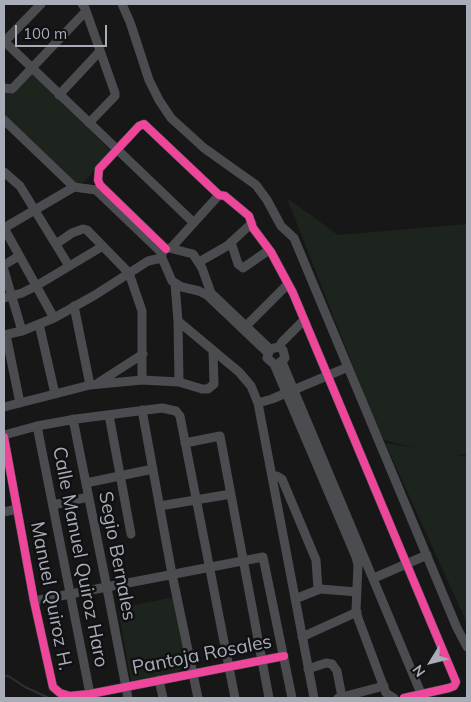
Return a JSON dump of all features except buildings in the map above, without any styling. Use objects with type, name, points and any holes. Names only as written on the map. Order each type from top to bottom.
[{"type":"street","points":[[40,4],[4,42],[194,223]]},
{"type":"street","points":[[122,4],[130,22],[149,80],[171,118],[204,148],[256,185],[267,200],[281,226],[294,238],[457,628],[467,647]]},
{"type":"street","points":[[4,88],[12,89],[84,7],[115,96],[89,123]]},
{"type":"street","points":[[59,94],[100,51]]},
{"type":"street","points":[[4,120],[74,187],[96,190],[165,252],[193,254],[199,262],[211,293],[272,350]]},
{"type":"street","points":[[179,382],[175,284],[169,276],[165,252],[100,186],[98,180],[99,169],[144,124],[219,195],[225,196],[248,216],[253,228],[269,250],[288,284],[456,682],[450,688],[423,696],[404,698]]},
{"type":"street","points":[[6,177],[20,186],[69,266]]},
{"type":"street","points":[[54,318],[4,228],[74,187]]},
{"type":"street","points":[[20,403],[5,335],[22,331],[54,318],[165,252],[219,195]]},
{"type":"street","points":[[199,262],[231,242],[252,223]]},
{"type":"street","points":[[56,244],[72,234],[83,229],[86,230],[129,273],[142,311],[142,380]]},
{"type":"street","points":[[231,242],[238,264],[243,268],[269,250]]},
{"type":"street","points":[[8,297],[36,286],[103,246]]},
{"type":"street","points":[[4,265],[20,256]]},
{"type":"street","points":[[4,270],[8,297],[22,331]]},
{"type":"street","points":[[175,284],[207,295],[272,350],[283,350],[285,354],[278,363]]},
{"type":"street","points":[[246,326],[288,284]]},
{"type":"street","points":[[74,306],[93,385]]},
{"type":"street","points":[[278,363],[270,362],[272,350],[304,320]]},
{"type":"street","points":[[178,321],[239,372],[248,382],[258,403],[314,698]]},
{"type":"street","points":[[39,324],[55,394]]},
{"type":"street","points":[[4,407],[93,385],[142,380],[179,382],[202,389],[212,387],[214,384],[214,350]]},
{"type":"street","points":[[93,385],[143,354]]},
{"type":"street","points":[[278,363],[374,578],[423,696]]},
{"type":"street","points":[[258,403],[348,367]]},
{"type":"street","points":[[290,391],[356,557],[358,565],[357,612],[386,693],[394,698]]},
{"type":"street","points":[[4,436],[37,426],[73,419],[142,410],[172,409],[180,416],[235,698]]},
{"type":"street","points":[[142,410],[172,574],[198,698]]},
{"type":"street","points":[[109,415],[131,534]]},
{"type":"street","name":"Segio Bernales","points":[[73,419],[108,588],[128,698]]},
{"type":"street","name":"Calle Manuel Quiroz Haro","points":[[37,426],[72,594],[90,694]]},
{"type":"street","name":"Manuel Quiroz H.","points":[[4,436],[34,601],[53,687],[60,693],[70,696],[90,694],[126,686]]},
{"type":"street","points":[[186,443],[220,436],[269,698]]},
{"type":"street","points":[[86,483],[153,469]]},
{"type":"street","points":[[273,478],[277,476],[282,479],[316,560],[318,590]]},
{"type":"street","points":[[160,506],[231,494]]},
{"type":"street","points":[[53,505],[88,497]]},
{"type":"street","points":[[4,512],[17,509]]},
{"type":"street","points":[[374,578],[427,555]]},
{"type":"street","points":[[34,601],[263,557],[292,698]]},
{"type":"street","points":[[295,599],[318,590],[357,592]]},
{"type":"street","points":[[302,637],[357,612]]},
{"type":"street","name":"Pantoja Rosales","points":[[126,686],[284,656]]},
{"type":"street","points":[[308,669],[326,663],[332,664],[337,671],[340,698],[384,686]]},
{"type":"street","points":[[159,680],[163,698]]},
{"type":"shaded area","points":[[32,72],[111,151],[84,182],[76,183],[4,115],[4,91]]},
{"type":"shaded area","points":[[287,198],[338,235],[467,224],[467,455],[453,454],[467,457],[467,623],[385,443],[416,448],[384,440],[372,415]]},
{"type":"shaded area","points":[[175,597],[188,666],[177,673],[131,681],[118,608]]},
{"type":"waterway","points":[[4,675],[49,698]]},
{"type":"cycle path","points":[[166,249],[100,185],[98,180],[99,169],[139,126],[144,124],[219,195],[225,196],[249,216],[253,228],[271,252],[293,293],[456,682],[454,686],[449,688],[404,698]]},
{"type":"cycle path","points":[[4,437],[34,601],[53,687],[60,693],[70,696],[90,694],[284,656]]}]
